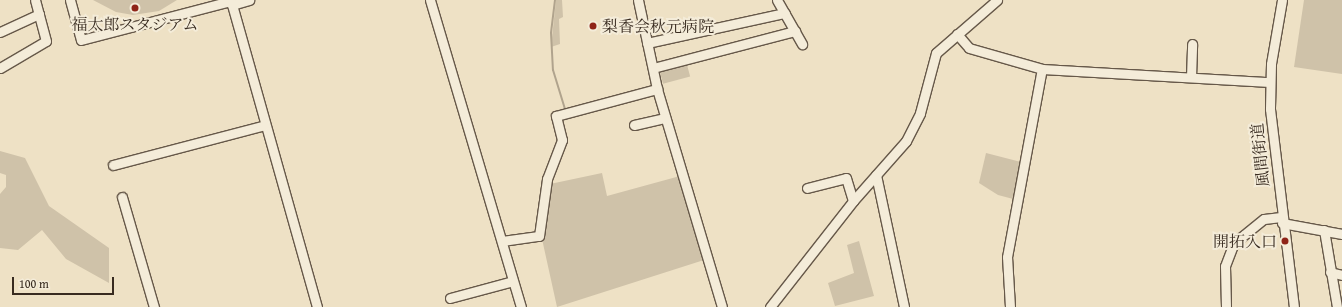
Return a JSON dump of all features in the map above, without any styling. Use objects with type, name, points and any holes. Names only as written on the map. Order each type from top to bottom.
[{"type":"street","points":[[0,68],[46,41],[35,0]]},
{"type":"street","points":[[70,0],[81,40],[231,1],[317,307]]},
{"type":"street","points":[[232,5],[249,0]]},
{"type":"street","points":[[430,0],[521,307]]},
{"type":"street","points":[[638,0],[654,68],[656,89],[722,307]]},
{"type":"street","points":[[777,0],[802,44]]},
{"type":"street","points":[[770,307],[853,201],[914,129],[936,53],[997,0]]},
{"type":"street","name":"風間街道","points":[[1282,0],[1270,82],[1282,220],[1294,307]]},
{"type":"street","points":[[648,43],[784,13]]},
{"type":"street","points":[[0,32],[39,14]]},
{"type":"street","points":[[654,68],[794,31]]},
{"type":"street","points":[[957,34],[969,48],[1042,69],[1270,82]]},
{"type":"street","points":[[1191,77],[1192,44]]},
{"type":"street","points":[[1010,307],[1007,257],[1042,69]]},
{"type":"street","points":[[502,241],[539,236],[546,179],[562,140],[556,116],[656,89]]},
{"type":"street","points":[[634,125],[665,118]]},
{"type":"street","points":[[113,165],[265,125]]},
{"type":"street","points":[[876,175],[904,307]]},
{"type":"street","points":[[807,188],[846,178],[853,201]]},
{"type":"street","points":[[122,197],[154,307]]},
{"type":"street","points":[[1226,307],[1225,266],[1234,243],[1251,226],[1264,219],[1282,220],[1342,234]]},
{"type":"street","points":[[1324,230],[1337,307]]},
{"type":"street","points":[[1330,272],[1342,275]]},
{"type":"street","points":[[450,298],[513,280]]},
{"type":"shaded area","name":"福太郎スタジアム","points":[[93,0],[177,0],[159,11],[133,15],[116,12]]},
{"type":"shaded area","points":[[556,0],[562,0],[563,17],[559,19],[560,44],[551,47]]},
{"type":"shaded area","points":[[1304,0],[1342,0],[1342,74],[1294,67]]},
{"type":"shaded area","points":[[686,61],[690,76],[663,84],[659,68]]},
{"type":"shaded area","points":[[0,151],[25,158],[49,206],[109,248],[109,283],[66,259],[42,230],[18,250],[0,248],[0,194],[6,187],[6,175],[0,173]]},
{"type":"shaded area","points":[[986,153],[1025,163],[1017,200],[998,195],[979,183]]},
{"type":"shaded area","points":[[602,173],[607,196],[680,176],[704,260],[557,307],[542,239],[550,184]]},
{"type":"shaded area","points":[[859,241],[874,296],[835,306],[828,283],[854,273],[847,245]]},
{"type":"waterway","points":[[555,0],[551,33],[553,70],[565,109]]},
{"type":"place","name":"福太郎スタジアム","points":[[135,8]]},
{"type":"place","name":"梨香会秋元病院","points":[[593,26]]},
{"type":"place","name":"開拓入口","points":[[1285,241]]}]
